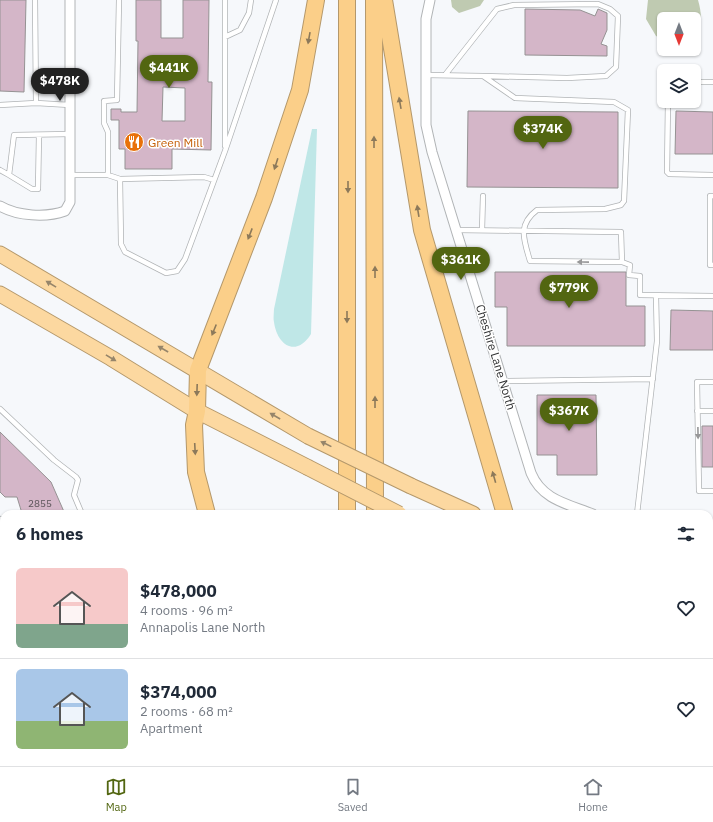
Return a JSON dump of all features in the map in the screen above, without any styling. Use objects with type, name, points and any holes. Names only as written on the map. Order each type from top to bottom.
[{"type":"highway","points":[[206,510],[196,472],[194,425],[197,411],[198,370],[264,198],[300,90],[316,0]]},
{"type":"highway","points":[[347,0],[347,510]]},
{"type":"highway","points":[[374,0],[375,510]]},
{"type":"highway","points":[[384,0],[422,230],[504,510]]},
{"type":"highway","points":[[0,254],[308,436],[464,510]]},
{"type":"highway","points":[[0,294],[111,358],[197,411],[392,510]]},
{"type":"highway","points":[[197,510],[200,489]]},
{"type":"street","points":[[0,206],[10,211],[28,214],[52,214],[65,211],[70,202],[70,0]]},
{"type":"street","name":"Cheshire Lane North","points":[[430,0],[426,18],[426,126],[432,152],[535,482],[548,496],[583,510]]},
{"type":"lane","points":[[35,0],[36,103]]},
{"type":"lane","points":[[108,175],[108,132],[104,124],[104,101],[117,100],[119,0]]},
{"type":"lane","points":[[225,0],[225,151]]},
{"type":"lane","points":[[225,37],[240,30],[249,13],[251,0]]},
{"type":"lane","points":[[120,179],[121,244],[125,252],[166,273],[177,271],[185,259],[225,151],[276,0]]},
{"type":"lane","points":[[426,75],[567,78],[606,76],[616,67],[618,16],[610,9],[598,4],[514,5],[498,9],[446,75]]},
{"type":"lane","points":[[483,76],[514,98],[614,102],[628,110],[624,201],[621,205],[605,209],[537,210],[530,215],[522,232],[530,261],[622,262],[630,265],[630,275],[640,276],[640,295],[713,296]]},
{"type":"lane","points":[[701,82],[713,82]]},
{"type":"lane","points":[[0,105],[36,103],[70,105]]},
{"type":"lane","points":[[668,108],[667,172],[669,174],[713,175]]},
{"type":"lane","points":[[9,175],[14,136],[70,134]]},
{"type":"lane","points":[[0,170],[32,189],[38,189],[39,135]]},
{"type":"lane","points":[[70,175],[108,175],[120,179],[204,177],[214,180]]},
{"type":"lane","points":[[482,230],[483,196]]},
{"type":"lane","points":[[713,196],[710,196],[710,265],[713,265]]},
{"type":"lane","points":[[457,230],[522,232],[621,232],[622,262]]},
{"type":"lane","points":[[637,510],[657,341],[656,296]]},
{"type":"lane","points":[[503,381],[653,379]]},
{"type":"lane","points":[[713,382],[697,382],[699,491],[713,491]]},
{"type":"lane","points":[[0,409],[54,460],[76,476],[78,480],[74,495],[80,510]]},
{"type":"lane","points":[[698,412],[713,411]]},
{"type":"green space","points":[[451,0],[484,0],[480,6],[459,13],[452,7]]},
{"type":"green space","points":[[648,0],[698,0],[700,12],[657,12],[657,36],[646,19]]},
{"type":"water","points":[[312,129],[317,129],[311,334],[305,341],[293,347],[288,346],[279,337],[274,320],[274,309]]},
{"type":"building","points":[[0,0],[26,0],[24,92],[0,91]]},
{"type":"building","points":[[136,0],[161,0],[161,38],[183,38],[183,0],[209,0],[208,82],[212,82],[211,150],[172,149],[172,169],[125,169],[125,149],[119,149],[119,120],[111,120],[111,109],[121,109],[121,112],[137,112],[138,41],[136,41]],"holes":[[[163,87],[185,88],[185,121],[162,121]]]},
{"type":"building","points":[[525,9],[580,10],[595,16],[598,9],[607,13],[607,30],[601,44],[607,46],[607,56],[525,55]]},
{"type":"building","points":[[468,111],[618,112],[618,188],[467,187]]},
{"type":"building","points":[[676,111],[713,112],[713,154],[675,154]]},
{"type":"building","points":[[495,272],[626,272],[626,306],[645,306],[645,346],[507,346],[507,307],[495,307]]},
{"type":"building","points":[[671,310],[713,311],[713,350],[670,350]]},
{"type":"building","points":[[537,395],[596,395],[597,475],[557,475],[557,455],[537,455]]},
{"type":"building","points":[[702,426],[713,426],[713,467],[702,467]]},
{"type":"building","points":[[0,432],[51,482],[63,510],[21,510],[17,497],[5,497],[0,492]]},
{"type":"place","name":"Green Mill","points":[[134,142]]}]
